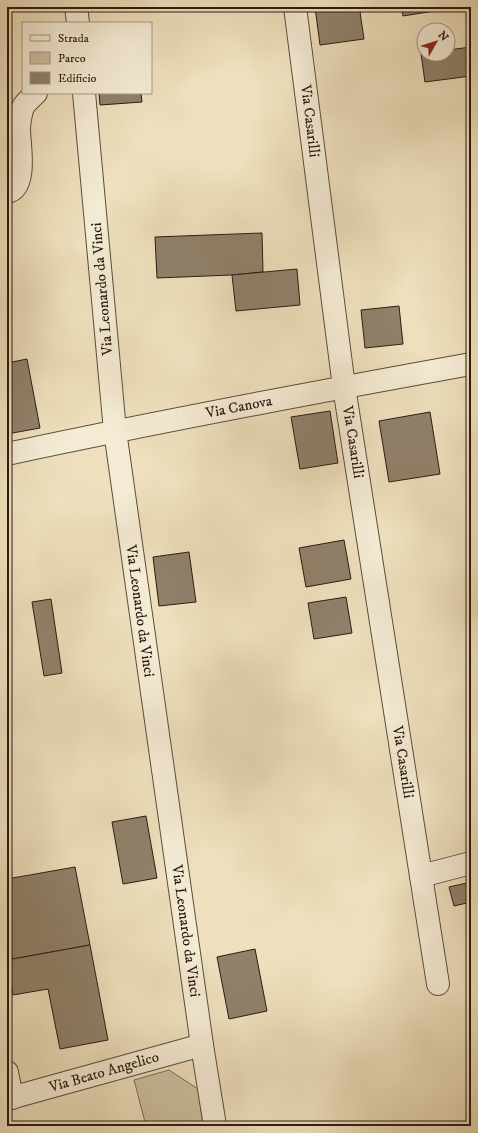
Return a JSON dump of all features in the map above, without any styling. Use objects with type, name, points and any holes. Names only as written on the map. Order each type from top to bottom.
[{"type":"street","points":[[76,7],[78,22]]},
{"type":"street","name":"Via Casarilli","points":[[295,7],[344,387],[438,984]]},
{"type":"street","points":[[7,192],[10,192],[19,181],[21,173],[19,127],[23,107],[35,94]]},
{"type":"street","name":"Via Leonardo da Vinci","points":[[84,94],[115,431],[202,1045],[215,1126]]},
{"type":"street","name":"Via Canova","points":[[7,454],[115,431],[471,364]]},
{"type":"street","points":[[421,876],[471,863]]},
{"type":"street","name":"Via Beato Angelico","points":[[10,1098],[202,1045]]},
{"type":"street","points":[[7,1072],[10,1098]]},
{"type":"green space","points":[[169,1070],[198,1089],[203,1126],[146,1126],[134,1080]]},
{"type":"building","points":[[315,7],[385,8],[360,12],[364,39],[320,45]]},
{"type":"building","points":[[401,7],[454,7],[454,8],[403,16]]},
{"type":"building","points":[[471,47],[471,76],[425,82],[422,62],[456,62],[456,49]]},
{"type":"building","points":[[99,94],[141,94],[142,102],[100,105]]},
{"type":"building","points":[[262,233],[263,272],[232,275],[157,278],[155,237]]},
{"type":"building","points":[[297,269],[300,305],[236,311],[232,275]]},
{"type":"building","points":[[399,306],[403,344],[365,348],[361,310]]},
{"type":"building","points":[[27,359],[40,428],[7,434],[7,363]]},
{"type":"building","points":[[330,411],[338,463],[300,469],[291,417]]},
{"type":"building","points":[[430,412],[440,474],[389,482],[379,421]]},
{"type":"building","points":[[344,540],[351,579],[306,587],[299,548]]},
{"type":"building","points":[[189,552],[196,602],[159,606],[153,557]]},
{"type":"building","points":[[346,597],[352,633],[314,639],[308,603]]},
{"type":"building","points":[[51,599],[62,673],[44,676],[32,602]]},
{"type":"building","points":[[146,816],[157,878],[123,884],[112,822]]},
{"type":"building","points":[[75,867],[90,945],[7,960],[7,879]]},
{"type":"building","points":[[471,882],[471,902],[454,906],[449,887]]},
{"type":"building","points":[[90,945],[108,1040],[60,1049],[48,989],[13,995],[7,960]]},
{"type":"building","points":[[255,949],[267,1011],[229,1019],[217,957]]}]
